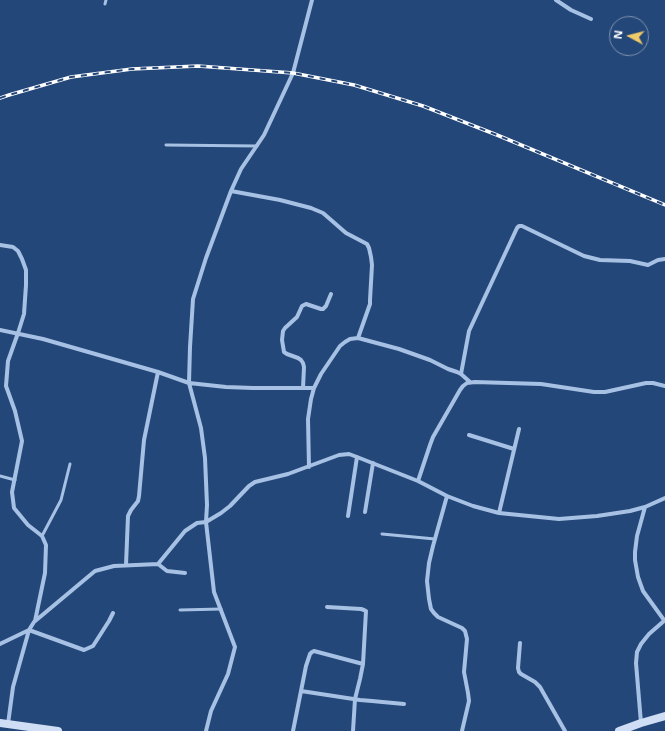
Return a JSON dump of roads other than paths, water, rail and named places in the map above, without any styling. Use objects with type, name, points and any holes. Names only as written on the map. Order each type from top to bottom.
[{"type":"street","points":[[206,731],[211,711],[228,674],[235,646],[214,592],[206,522],[207,505],[205,458],[201,428],[189,383],[193,299],[206,258],[231,191],[241,169],[264,135],[293,73],[312,0]]},
{"type":"street","points":[[556,0],[571,10],[591,19]]},
{"type":"street","points":[[231,191],[280,200],[311,208],[323,214],[346,233],[367,244],[372,265],[370,304],[358,338]]},
{"type":"street","points":[[461,374],[469,331],[519,226],[584,256],[600,260],[630,261],[648,265],[661,259],[665,259]]},
{"type":"street","points":[[0,245],[13,248],[18,251],[26,270],[24,314],[8,361],[6,386],[15,411],[22,441],[12,492],[14,508],[28,525],[42,536],[46,545],[45,573],[34,622]]},
{"type":"street","points":[[303,388],[303,363],[298,358],[284,352],[282,340],[283,331],[297,317],[302,306],[306,304],[323,309],[326,306],[331,294]]},
{"type":"street","points":[[0,330],[43,339],[158,372],[189,383],[226,387],[314,388]]},
{"type":"street","points":[[309,467],[308,419],[314,388],[321,374],[340,346],[350,339],[358,338],[399,349],[430,360],[461,374],[470,382]]},
{"type":"street","points":[[126,566],[128,516],[130,510],[138,501],[144,440],[158,372]]},
{"type":"street","points":[[418,481],[437,430],[460,390],[463,386],[470,382],[541,384],[594,392],[612,391],[646,383],[665,386]]},
{"type":"street","points":[[499,514],[519,429]]},
{"type":"street","points":[[469,435],[514,449]]},
{"type":"street","points":[[158,564],[185,531],[197,523],[206,522],[221,513],[255,482],[288,474],[339,455],[349,454],[418,481],[447,496],[499,514],[559,519],[597,516],[623,513],[645,507],[665,498]]},
{"type":"street","points":[[348,516],[357,457]]},
{"type":"street","points":[[366,512],[373,463]]},
{"type":"street","points":[[447,496],[429,563],[427,581],[431,609],[438,616],[462,628],[465,631],[467,639],[464,672],[469,701],[462,731]]},
{"type":"street","points":[[641,723],[636,663],[637,652],[649,634],[665,620],[643,591],[638,577],[635,552],[645,507]]},
{"type":"street","points":[[58,731],[4,723],[28,630],[34,622],[96,572],[114,566],[158,564],[167,571],[185,573]]},
{"type":"street","points":[[328,607],[361,609],[366,611],[363,664],[355,700],[353,731]]},
{"type":"street","points":[[0,644],[28,630],[84,650],[92,646],[113,613]]},
{"type":"street","points":[[520,643],[519,672],[540,687],[564,731]]},
{"type":"street","points":[[293,731],[306,666],[312,652],[314,651],[363,664]]},
{"type":"street","points":[[301,691],[355,700],[404,704]]},
{"type":"street","points":[[619,731],[665,716]]},
{"type":"lane","points":[[166,144],[257,146]]},
{"type":"lane","points":[[42,536],[62,500],[70,464]]},
{"type":"lane","points":[[0,476],[15,480]]},
{"type":"lane","points":[[382,534],[435,539]]},
{"type":"lane","points":[[180,610],[221,609]]},
{"type":"railway","points":[[0,98],[71,77],[132,69],[198,66],[293,73],[354,85],[423,106],[665,205]]}]
